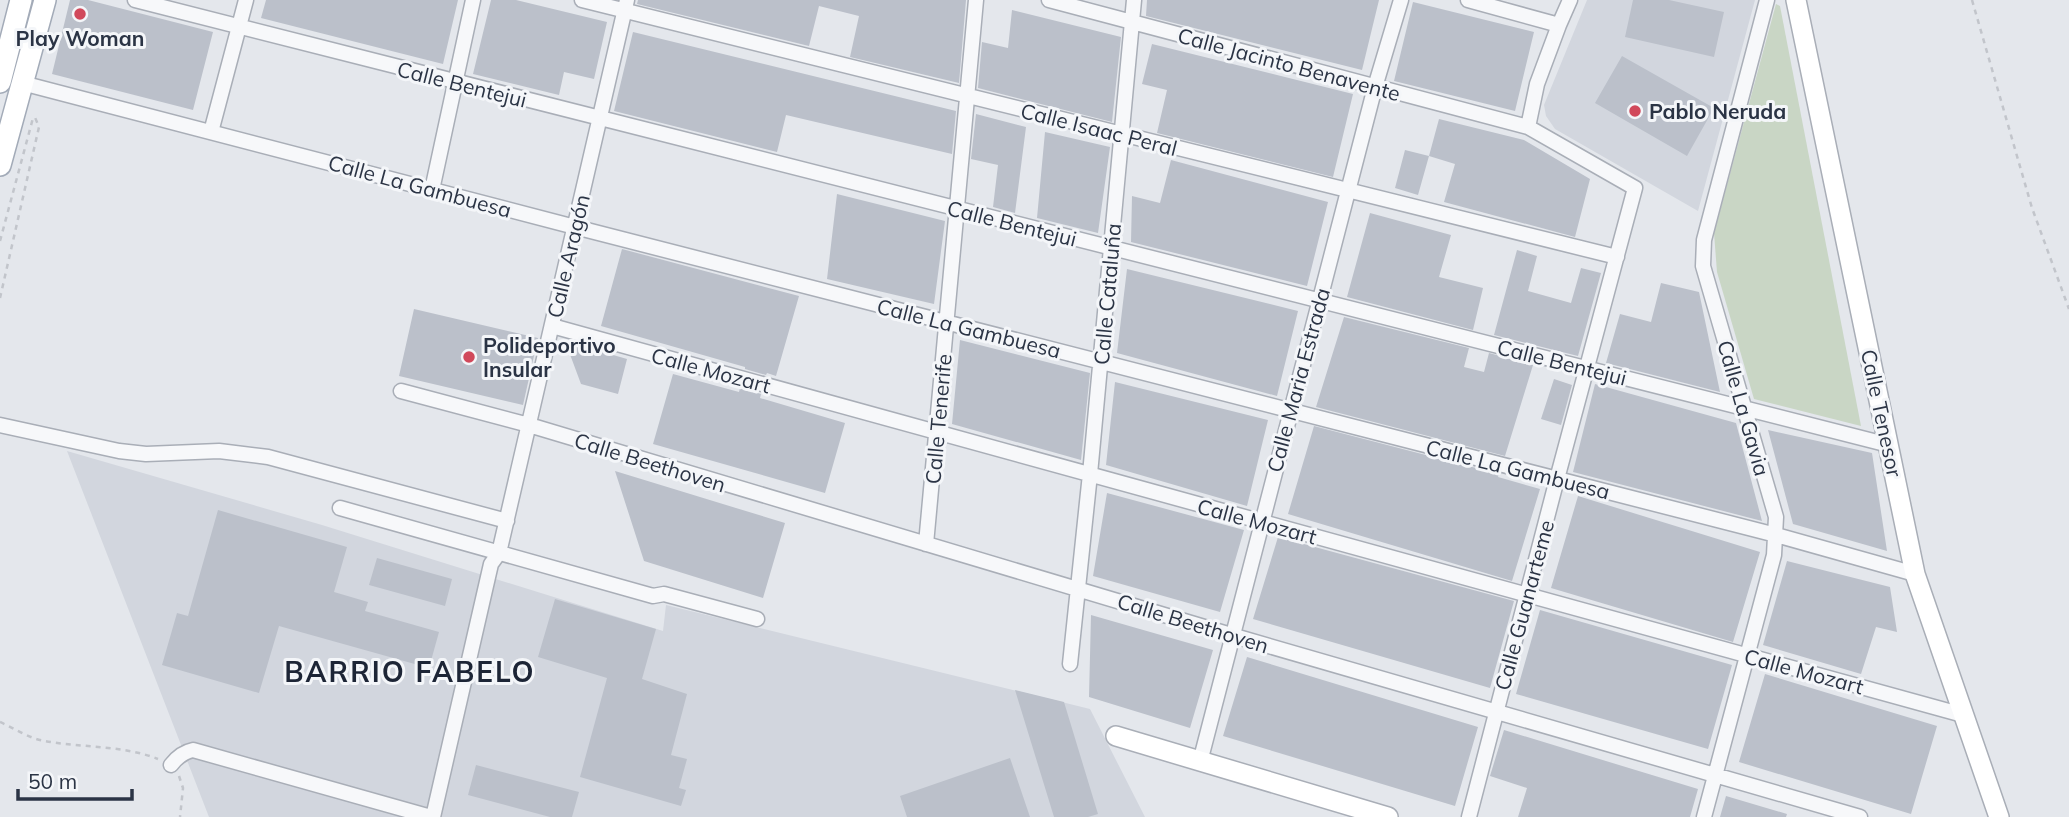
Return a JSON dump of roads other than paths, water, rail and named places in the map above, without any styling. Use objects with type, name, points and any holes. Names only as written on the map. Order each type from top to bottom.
[{"type":"main road","points":[[0,82],[21,0]]},
{"type":"main road","points":[[0,164],[45,0]]},
{"type":"street","name":"Calle Bentejui","points":[[135,0],[1889,445]]},
{"type":"street","points":[[211,132],[246,0]]},
{"type":"street","points":[[432,190],[473,0]]},
{"type":"street","name":"Calle Isaac Peral","points":[[582,0],[625,6],[968,96],[1617,257]]},
{"type":"street","name":"Calle Tenerife","points":[[926,544],[976,0]]},
{"type":"street","name":"Calle Jacinto Benavente","points":[[1049,0],[1528,127]]},
{"type":"street","name":"Calle Cataluña","points":[[1070,664],[1134,0]]},
{"type":"street","name":"Calle Maria Estrada","points":[[1200,762],[1375,87],[1401,0]]},
{"type":"street","points":[[1468,0],[1559,25]]},
{"type":"street","points":[[1528,127],[1537,84],[1570,0]]},
{"type":"street","name":"Calle La Gavia","points":[[1704,817],[1774,555],[1776,535],[1776,517],[1703,266],[1704,240],[1767,0]]},
{"type":"street","name":"Calle Tenesor","points":[[1796,0],[1915,574],[1999,817]]},
{"type":"street","name":"Calle Aragón","points":[[432,817],[491,564],[499,553],[507,521],[625,6]]},
{"type":"street","name":"Calle La Gambuesa","points":[[22,83],[1776,535],[1915,574]]},
{"type":"street","name":"Calle Guanarteme","points":[[1469,817],[1635,188],[1528,127]]},
{"type":"street","name":"Calle Mozart","points":[[552,326],[1963,715]]},
{"type":"street","points":[[401,391],[528,425]]},
{"type":"street","points":[[0,425],[118,451],[146,454],[219,451],[268,457],[507,521]]},
{"type":"street","name":"Calle Beethoven","points":[[528,425],[1231,635],[1860,817]]},
{"type":"street","points":[[340,508],[653,596],[664,593],[757,619]]},
{"type":"street","points":[[1116,736],[1388,817]]},
{"type":"street","points":[[171,765],[186,751],[193,750],[432,817]]},
{"type":"place","name":"Play Woman","points":[[80,14]]},
{"type":"place","name":"Pablo Neruda","points":[[1635,111]]},
{"type":"place","name":"Polideportivo Insular","points":[[469,357]]},
{"type":"district","name":"BARRIO FABELO","points":[[410,671]]}]
